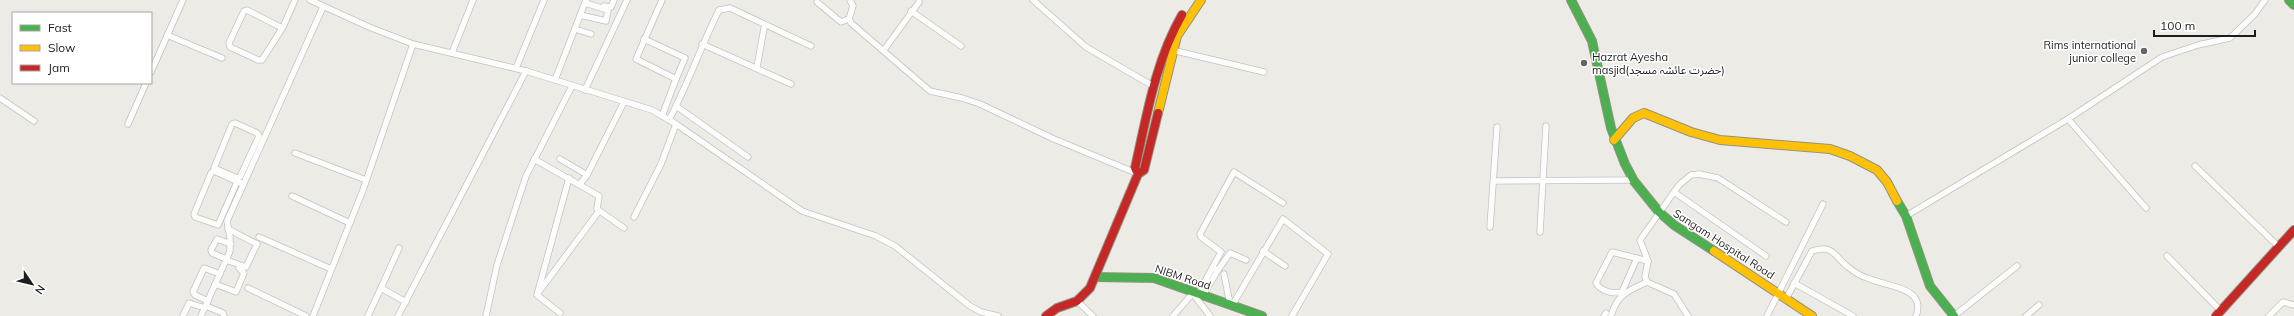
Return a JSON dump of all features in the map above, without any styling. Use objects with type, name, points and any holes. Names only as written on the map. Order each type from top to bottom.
[{"type":"main road","points":[[1046,316],[1057,308],[1078,301],[1090,288],[1138,174],[1144,170],[1170,49],[1172,30],[1192,0]]},
{"type":"main road","points":[[1138,174],[1135,168],[1153,86],[1182,27],[1200,0]]},
{"type":"main road","name":"Sangam Hospital Road","points":[[1571,0],[1584,22],[1594,46],[1600,87],[1614,140],[1632,180],[1658,213],[1783,295],[1812,316]]},
{"type":"main road","points":[[2290,0],[2294,5]]},
{"type":"main road","points":[[1614,140],[1633,118],[1644,113],[1691,132],[1720,140],[1751,144],[1830,149],[1850,156],[1877,170],[1887,182],[1906,216],[1928,280],[1936,294],[1954,316]]},
{"type":"main road","points":[[2218,313],[2294,230]]},
{"type":"main road","name":"NIBM Road","points":[[1095,277],[1154,278],[1232,304],[1262,316]]},
{"type":"street","points":[[152,70],[183,0]]},
{"type":"street","points":[[282,28],[247,10],[244,11],[229,43],[230,48],[258,60],[262,60],[282,28],[295,0]]},
{"type":"street","points":[[310,0],[413,44],[516,68],[652,110],[676,124],[802,211],[876,236],[894,246],[970,306],[981,312],[998,316]]},
{"type":"street","points":[[452,53],[473,0]]},
{"type":"street","points":[[516,68],[544,0]]},
{"type":"street","points":[[586,1],[595,1],[610,8],[614,0]]},
{"type":"street","points":[[585,90],[627,0]]},
{"type":"street","points":[[662,0],[636,59],[676,79]]},
{"type":"street","points":[[849,19],[853,6],[850,0]]},
{"type":"street","points":[[1033,0],[1086,47],[1153,86]]},
{"type":"street","points":[[1906,216],[2068,118],[2162,57],[2198,45],[2230,38],[2256,14],[2265,0]]},
{"type":"street","points":[[555,80],[586,1]]},
{"type":"street","points":[[580,15],[603,22],[606,21],[608,10],[586,1]]},
{"type":"street","points":[[884,50],[919,1]]},
{"type":"street","points":[[817,2],[841,22],[849,19]]},
{"type":"street","points":[[201,316],[220,274],[231,244],[227,221],[253,156],[323,6]]},
{"type":"street","points":[[669,120],[687,84],[702,44],[719,10],[726,8],[774,27],[811,46]]},
{"type":"street","points":[[911,11],[961,46]]},
{"type":"street","points":[[849,19],[853,25],[930,91],[938,95],[962,98],[980,104],[1054,139],[1138,174]]},
{"type":"street","points":[[757,67],[764,28]]},
{"type":"street","points":[[575,29],[592,34]]},
{"type":"street","points":[[167,35],[222,58]]},
{"type":"street","points":[[644,39],[685,58],[662,116]]},
{"type":"street","points":[[313,316],[366,180],[413,44]]},
{"type":"street","points":[[702,44],[757,67],[791,84]]},
{"type":"street","points":[[1170,49],[1264,72]]},
{"type":"street","points":[[398,316],[526,71]]},
{"type":"street","points":[[128,124],[146,84]]},
{"type":"street","points":[[486,316],[497,265],[526,176],[572,86]]},
{"type":"street","points":[[0,98],[34,121]]},
{"type":"street","points":[[580,184],[624,102]]},
{"type":"street","points":[[676,106],[748,157]]},
{"type":"street","points":[[2068,118],[2146,208]]},
{"type":"street","points":[[234,123],[258,134],[253,156],[238,178],[214,168],[234,123]]},
{"type":"street","points":[[634,217],[661,164],[676,124]]},
{"type":"street","points":[[1540,232],[1546,126]]},
{"type":"street","points":[[1490,226],[1497,127]]},
{"type":"street","points":[[295,153],[366,180]]},
{"type":"street","points":[[560,159],[586,175]]},
{"type":"street","points":[[534,160],[580,184],[599,196],[597,209],[624,228]]},
{"type":"street","points":[[2195,166],[2279,247]]},
{"type":"street","points":[[237,182],[218,226],[194,216],[214,171],[243,184]]},
{"type":"street","points":[[1215,269],[1221,252],[1200,234],[1234,172],[1283,203]]},
{"type":"street","points":[[1647,282],[1645,277],[1648,261],[1640,240],[1674,192],[1685,179],[1691,175],[1708,174],[1727,183],[1786,222]]},
{"type":"street","points":[[537,296],[569,178]]},
{"type":"street","points":[[1494,181],[1632,180]]},
{"type":"street","points":[[1674,192],[1766,256]]},
{"type":"street","points":[[292,196],[350,223]]},
{"type":"street","points":[[1783,295],[1823,204]]},
{"type":"street","points":[[537,296],[599,211]]},
{"type":"street","points":[[1232,304],[1283,219],[1328,254],[1292,316]]},
{"type":"street","points":[[225,261],[246,268],[257,244],[228,229]]},
{"type":"street","points":[[259,237],[331,270]]},
{"type":"street","points":[[215,284],[234,292],[237,291],[244,271],[212,253],[211,250],[217,239],[231,244]]},
{"type":"street","points":[[368,316],[399,248]]},
{"type":"street","points":[[1767,316],[1794,283],[1812,251],[1825,249],[1842,259],[1847,266],[1870,279],[1891,285],[1910,294],[1915,298],[1917,305],[1916,316]]},
{"type":"street","points":[[1263,251],[1285,266]]},
{"type":"street","points":[[1637,258],[1622,292],[1614,294],[1598,287],[1596,283],[1612,252],[1637,258],[1648,261]]},
{"type":"street","points":[[1173,316],[1230,253],[1246,260]]},
{"type":"street","points":[[2167,256],[2218,313]]},
{"type":"street","points":[[1954,316],[2018,266]]},
{"type":"street","points":[[220,274],[204,268],[193,292],[206,305],[223,313],[224,316]]},
{"type":"street","points":[[1224,274],[1232,304]]},
{"type":"street","points":[[1607,315],[1616,301],[1632,288],[1647,282],[1674,294],[1688,316]]},
{"type":"street","points":[[1794,283],[1853,316]]},
{"type":"street","points":[[248,288],[306,316]]},
{"type":"street","points":[[381,288],[406,302]]},
{"type":"street","points":[[1196,292],[1210,316]]},
{"type":"street","points":[[537,296],[560,313]]},
{"type":"street","points":[[1078,301],[1093,316]]},
{"type":"street","points":[[2269,316],[2283,302],[2294,305]]},
{"type":"street","points":[[183,316],[189,303],[206,305]]},
{"type":"street","points":[[2026,316],[2039,305]]},
{"type":"traffic: fast","points":[[1571,0],[1592,41],[1611,128],[1625,164],[1634,181],[1659,212],[1674,225],[1714,251]]},
{"type":"traffic: fast","points":[[2289,0],[2294,5]]},
{"type":"traffic: fast","points":[[1897,201],[1906,216],[1930,286],[1954,316]]},
{"type":"traffic: fast","points":[[1095,277],[1154,278],[1262,316]]},
{"type":"traffic: slow","points":[[1158,113],[1177,36],[1201,0]]},
{"type":"traffic: slow","points":[[1614,140],[1633,118],[1644,113],[1691,132],[1720,140],[1830,149],[1850,156],[1877,170],[1887,182],[1897,201]]},
{"type":"traffic: slow","points":[[1714,251],[1812,316]]},
{"type":"traffic: jam","points":[[1138,174],[1135,168],[1158,70],[1182,15]]},
{"type":"traffic: jam","points":[[1046,316],[1057,308],[1077,301],[1090,288],[1138,174],[1144,170],[1158,113]]},
{"type":"traffic: jam","points":[[2216,316],[2294,230]]},
{"type":"place","name":"Rims international junior college","points":[[2144,51]]},
{"type":"place","name":"Hazrat Ayesha masjid(حضرت عائشہ مسجد)","points":[[1584,63]]}]
